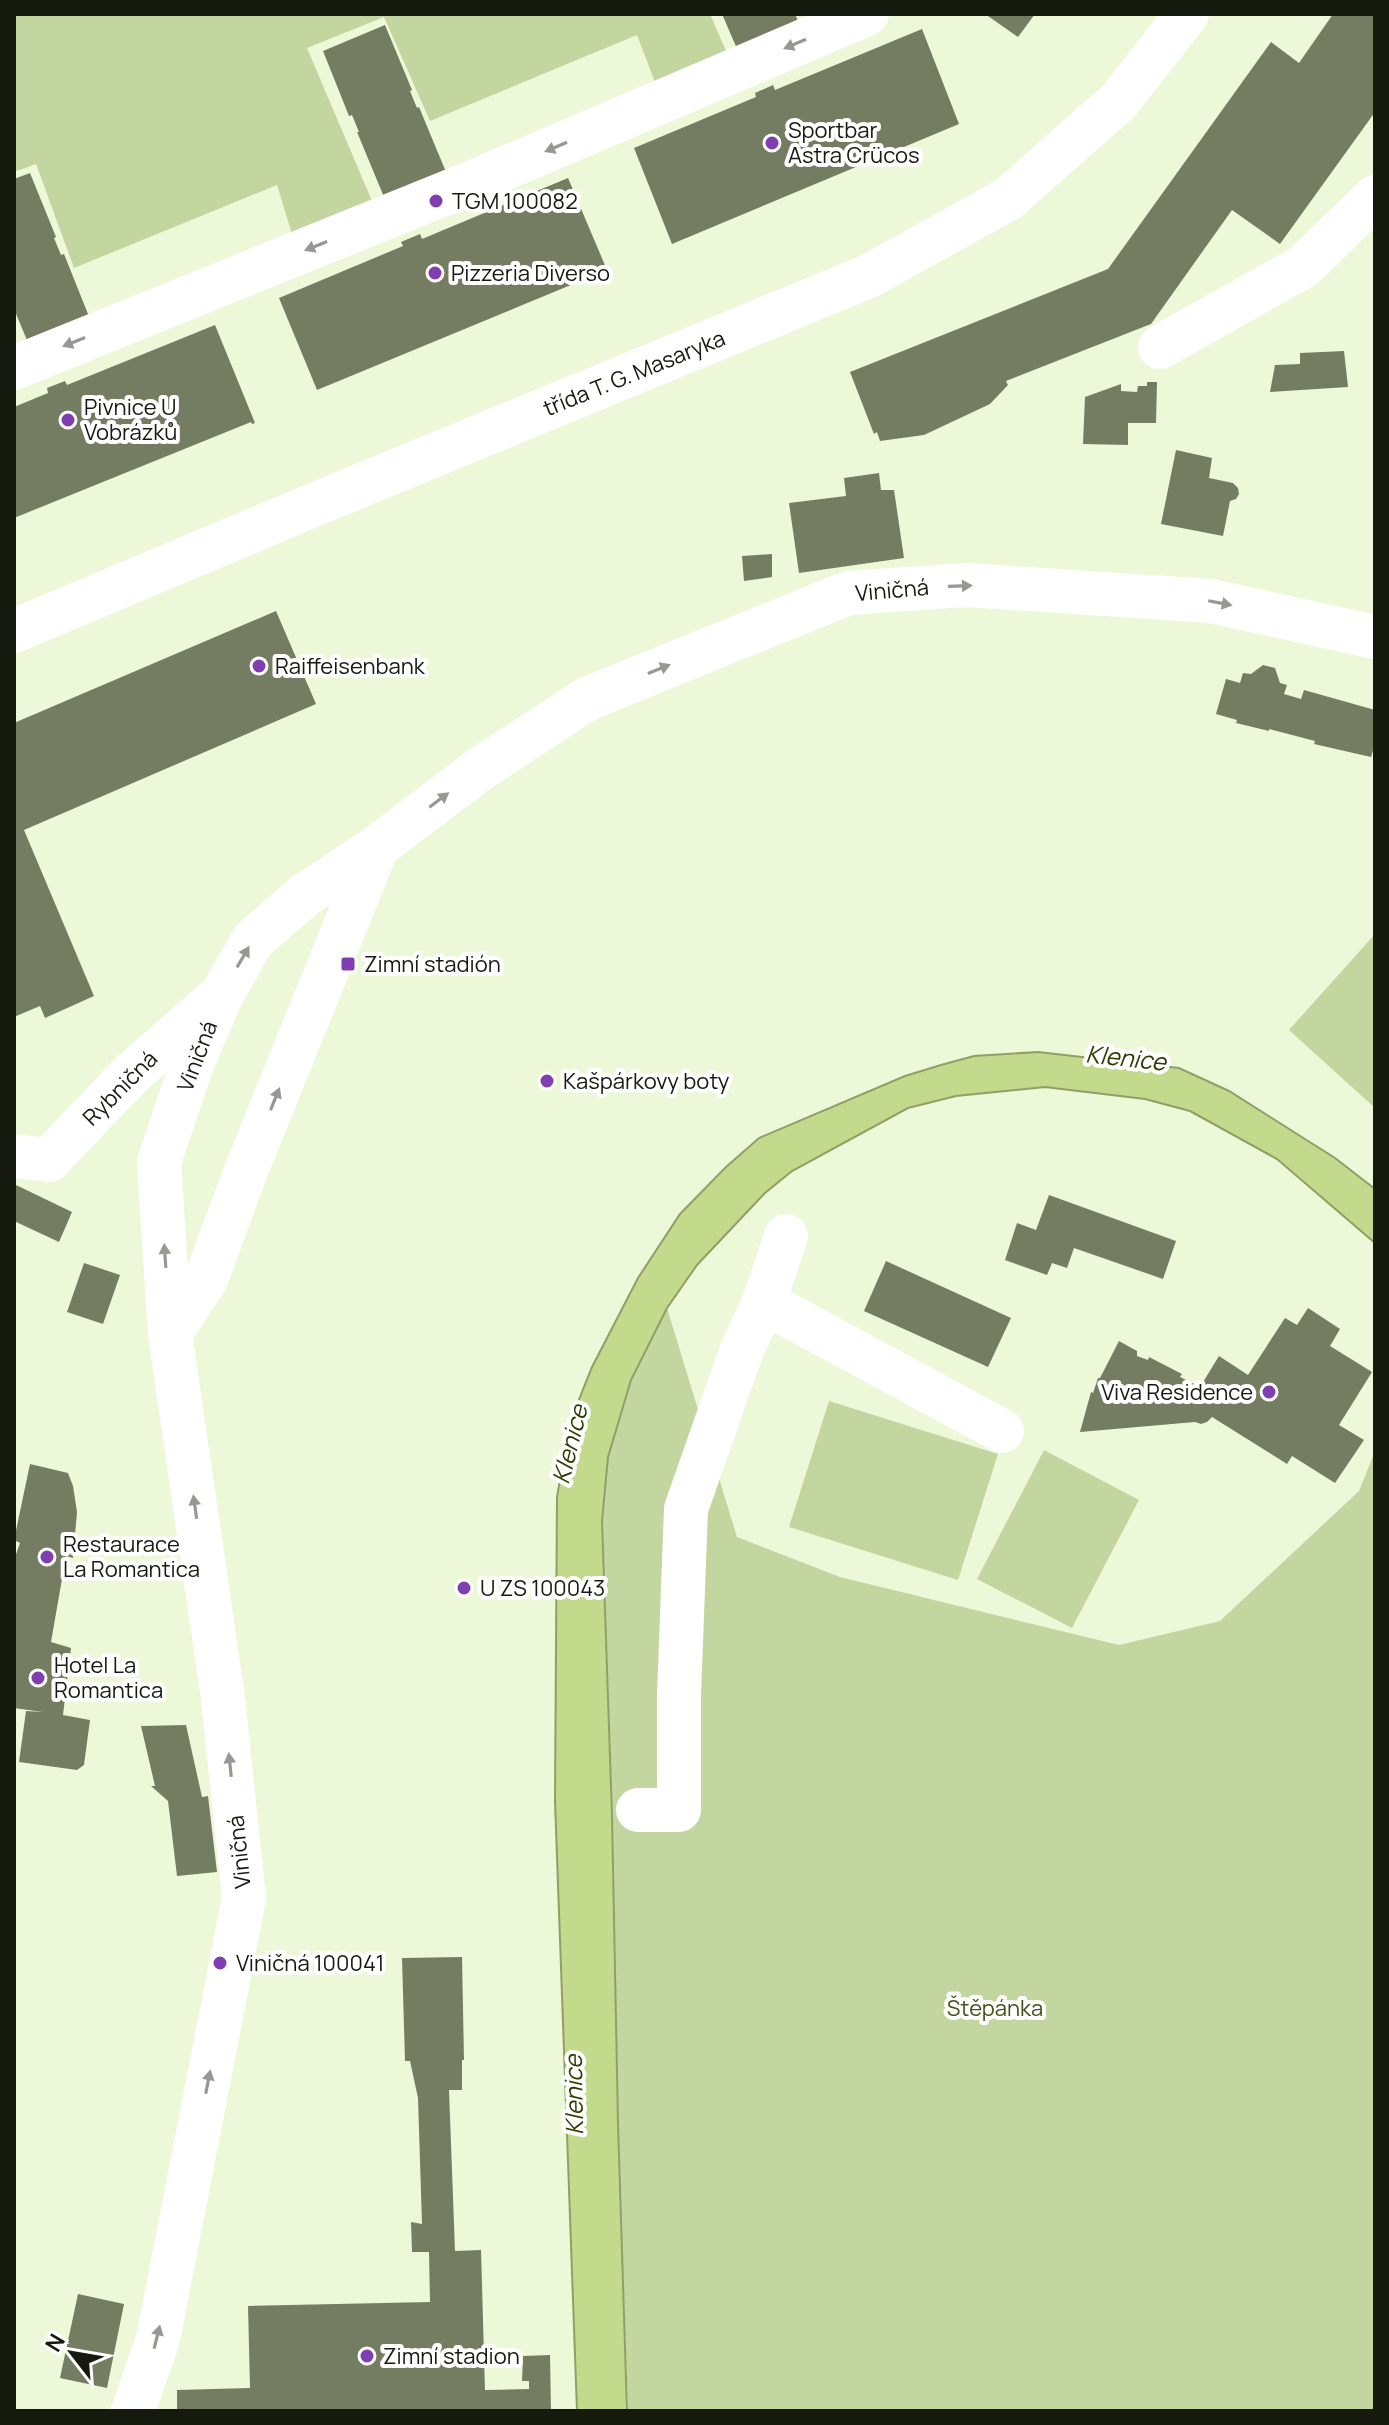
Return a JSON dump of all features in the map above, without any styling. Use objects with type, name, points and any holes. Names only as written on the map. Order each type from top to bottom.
[{"type":"street","points":[[14,368],[466,185],[867,14]]},
{"type":"street","name":"třída T. G. Masaryka","points":[[14,631],[869,276],[1008,199],[1119,101],[1187,14]]},
{"type":"street","points":[[1160,347],[1304,266],[1375,197]]},
{"type":"street","name":"Viničná","points":[[133,2411],[158,2339],[244,1898],[223,1698],[170,1334],[159,1162],[192,1064],[221,996],[253,940],[305,895],[377,847],[480,769],[587,699],[848,593],[966,585],[1211,601],[1375,637]]},
{"type":"street","points":[[170,1334],[206,1279],[246,1171],[377,847]]},
{"type":"street","name":"Rybničná","points":[[14,1156],[49,1160],[130,1075],[221,996]]},
{"type":"street","points":[[638,1810],[679,1810],[679,1695],[686,1509],[786,1236]]},
{"type":"street","points":[[764,1302],[1002,1431]]},
{"type":"green space","points":[[14,14],[710,14],[727,53],[656,85],[637,35],[430,121],[384,17],[307,48],[372,201],[292,234],[277,185],[74,268],[36,164],[14,172]]},
{"type":"green space","points":[[1375,934],[1375,1108],[1289,1030]]},
{"type":"green space","name":"Štěpánka","points":[[667,1308],[737,1537],[840,1577],[1119,1645],[1220,1621],[1359,1491],[1375,1451],[1375,2411],[628,2411],[602,1521],[608,1457],[631,1380]]},
{"type":"green space","points":[[829,1401],[998,1454],[958,1580],[789,1527]]},
{"type":"green space","points":[[1044,1450],[1139,1500],[1072,1628],[977,1579]]},
{"type":"water","name":"Klenice","points":[[1038,1052],[1179,1068],[1229,1091],[1335,1158],[1375,1189],[1375,1243],[1277,1159],[1190,1111],[1145,1099],[1045,1087],[956,1096],[908,1108],[792,1171],[765,1193],[697,1265],[667,1308],[631,1380],[608,1457],[602,1521],[627,2411],[577,2411],[555,1801],[557,1497],[570,1422],[592,1367],[638,1278],[680,1214],[759,1138],[905,1076],[974,1056]]},
{"type":"building","points":[[722,14],[795,14],[800,26],[738,51]]},
{"type":"building","points":[[985,14],[1035,14],[1018,37]]},
{"type":"building","points":[[1333,14],[1375,14],[1375,112],[1280,244],[1232,210],[1151,324],[1006,381],[1008,385],[990,404],[924,435],[880,441],[877,432],[874,434],[850,372],[1108,269],[1271,42],[1299,63]]},
{"type":"building","points":[[385,25],[446,172],[384,197],[323,51]]},
{"type":"building","points":[[922,29],[959,124],[672,244],[634,148],[756,97],[755,93],[773,85],[775,90]]},
{"type":"building","points":[[30,173],[54,238],[61,255],[64,254],[90,319],[29,345],[14,309],[14,179]]},
{"type":"building","points":[[568,178],[607,270],[317,390],[279,298],[403,246],[401,242],[420,234],[422,239]]},
{"type":"building","points":[[215,325],[255,423],[14,518],[14,407],[48,393],[47,388],[65,381],[67,385]]},
{"type":"building","points":[[1344,351],[1348,387],[1270,392],[1275,365],[1300,364],[1300,353]]},
{"type":"building","points":[[1147,382],[1157,382],[1156,423],[1128,423],[1128,445],[1083,444],[1085,397],[1121,384],[1121,391],[1137,392],[1138,386],[1147,386]]},
{"type":"building","points":[[1176,450],[1212,458],[1209,478],[1233,483],[1238,488],[1236,499],[1230,501],[1223,536],[1161,524]]},
{"type":"building","points":[[879,473],[881,490],[894,490],[904,558],[799,573],[789,503],[846,496],[844,478]]},
{"type":"building","points":[[772,554],[772,577],[744,581],[742,556]]},
{"type":"building","points":[[276,611],[316,704],[24,830],[94,996],[45,1018],[40,1006],[14,1017],[14,723]]},
{"type":"building","points":[[1263,665],[1275,668],[1280,683],[1287,685],[1284,694],[1301,699],[1304,690],[1375,710],[1375,744],[1371,757],[1236,723],[1237,720],[1216,714],[1226,679],[1240,683],[1243,673],[1251,674]]},
{"type":"building","points":[[14,1184],[72,1212],[59,1242],[14,1221]]},
{"type":"building","points":[[1049,1195],[1176,1241],[1163,1279],[1074,1248],[1067,1268],[1052,1263],[1047,1275],[1005,1260],[1017,1223],[1036,1230]]},
{"type":"building","points":[[886,1261],[1011,1318],[988,1367],[864,1311]]},
{"type":"building","points":[[84,1263],[120,1275],[103,1324],[67,1312]]},
{"type":"building","points":[[1308,1308],[1340,1329],[1330,1346],[1372,1372],[1339,1425],[1364,1440],[1335,1483],[1292,1456],[1287,1464],[1212,1417],[1201,1424],[1080,1432],[1091,1392],[1119,1341],[1137,1351],[1137,1356],[1148,1360],[1149,1357],[1200,1387],[1219,1356],[1248,1375],[1285,1318],[1297,1325]]},
{"type":"building","points":[[30,1464],[68,1473],[77,1512],[73,1558],[66,1556],[51,1642],[71,1648],[63,1715],[90,1720],[84,1765],[77,1770],[19,1762],[26,1711],[43,1712],[14,1708],[14,1560],[20,1543],[14,1540]]},
{"type":"building","points":[[186,1725],[202,1797],[208,1796],[217,1872],[177,1876],[168,1801],[151,1786],[155,1786],[141,1726]]},
{"type":"building","name":"Zimní stadion","points":[[462,1957],[462,2090],[449,2090],[455,2251],[481,2250],[485,2390],[529,2389],[529,2381],[522,2381],[523,2356],[550,2355],[551,2411],[177,2411],[177,2390],[250,2388],[248,2306],[430,2302],[429,2252],[412,2252],[411,2222],[422,2224],[418,2098],[410,2061],[405,2061],[402,1958]]},
{"type":"building","points":[[78,2294],[124,2304],[107,2388],[60,2378]]},
{"type":"place","name":"Sportbar Astra Crücos","points":[[772,143]]},
{"type":"place","name":"TGM 100082","points":[[436,201]]},
{"type":"place","name":"Pizzeria Diverso","points":[[435,273]]},
{"type":"place","name":"Pivnice U Vobrázků","points":[[68,420]]},
{"type":"place","name":"Raiffeisenbank","points":[[259,666]]},
{"type":"place","name":"Zimní stadión","points":[[348,964]]},
{"type":"place","name":"Kašpárkovy boty","points":[[547,1081]]},
{"type":"place","name":"Viva Residence","points":[[1269,1392]]},
{"type":"place","name":"Restaurace La Romantica","points":[[47,1557]]},
{"type":"place","name":"U ZS 100043","points":[[464,1588]]},
{"type":"place","name":"Hotel La Romantica","points":[[38,1678]]},
{"type":"place","name":"Viničná 100041","points":[[220,1963]]},
{"type":"place","name":"Zimní stadion","points":[[367,2356]]}]
